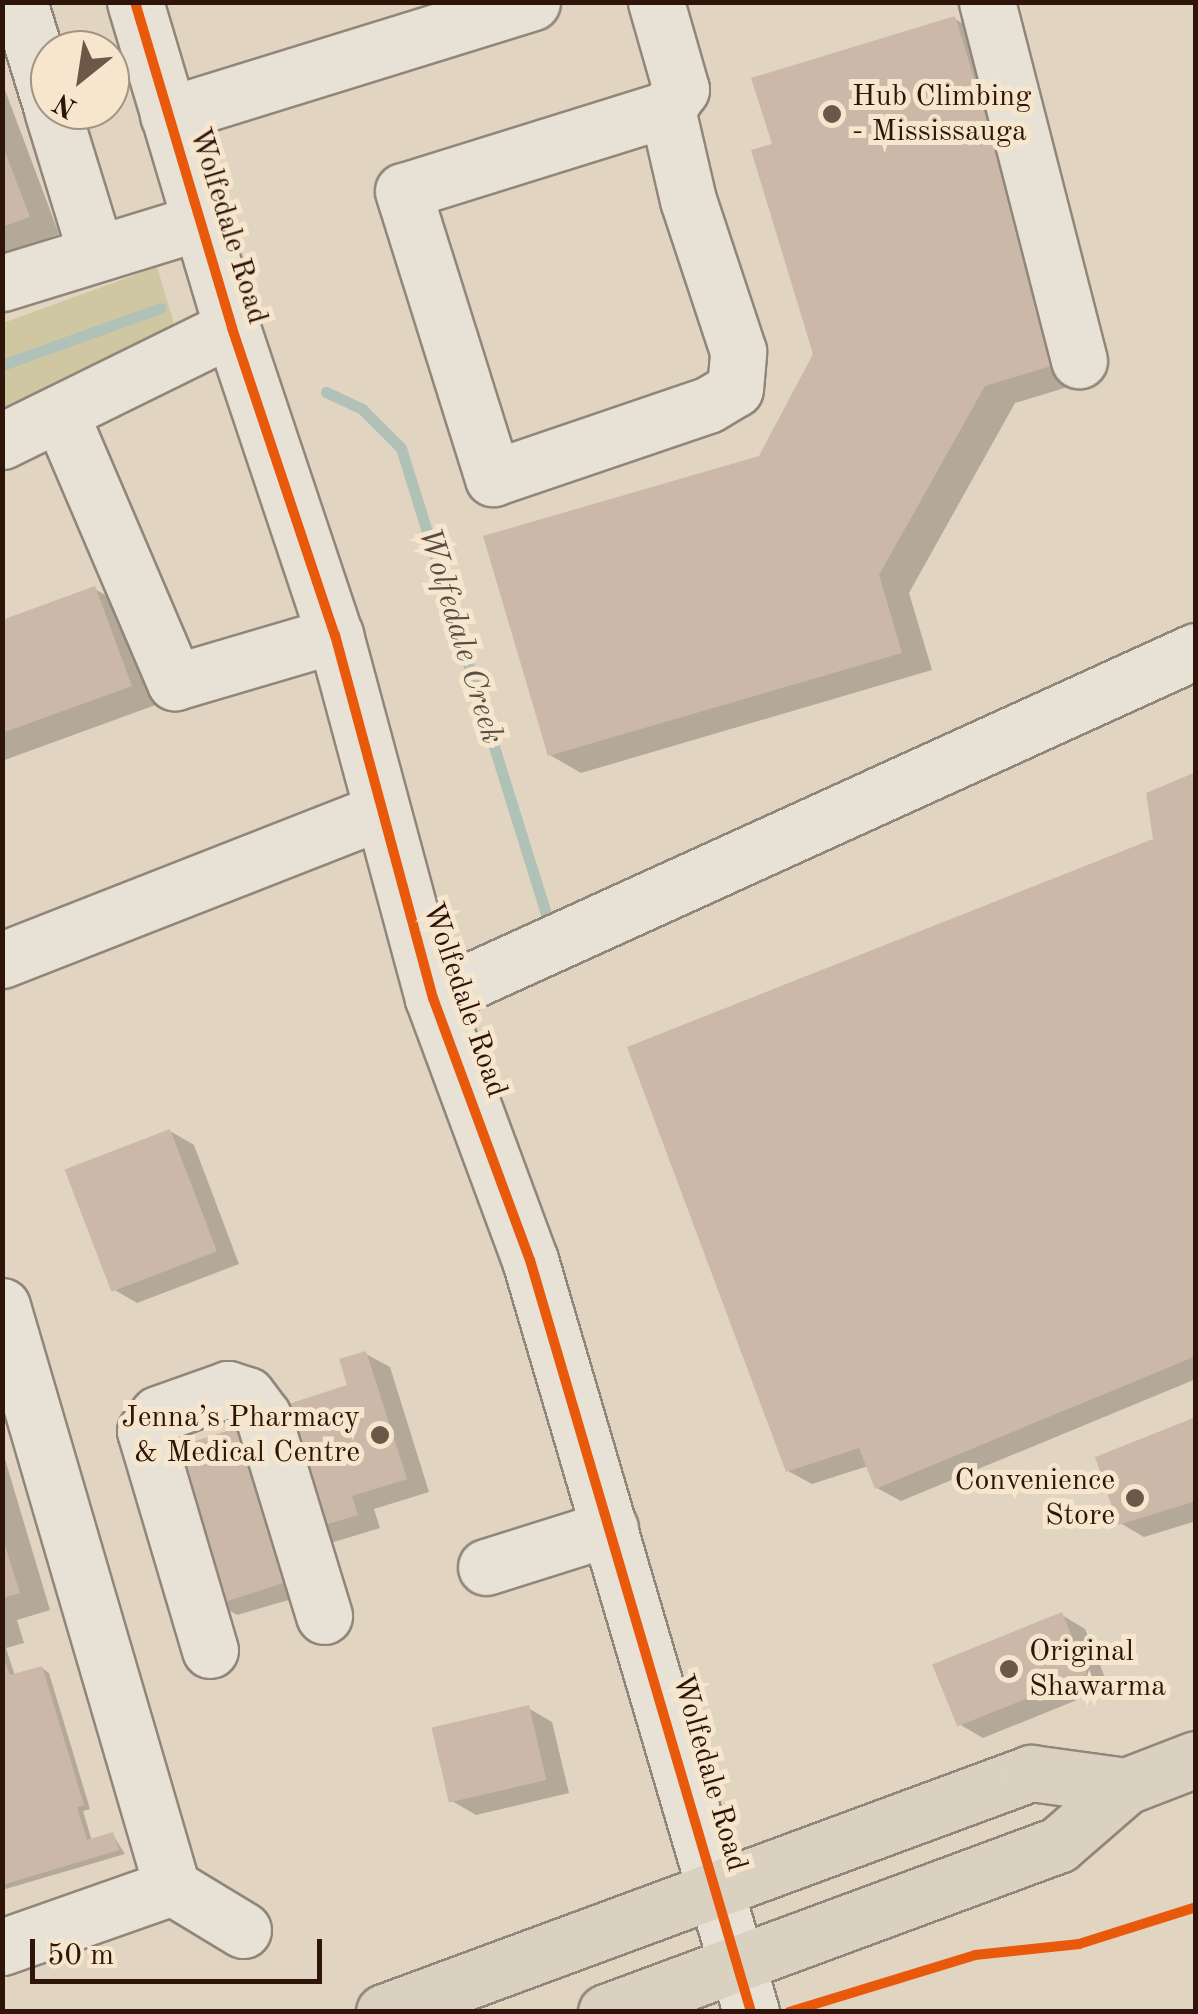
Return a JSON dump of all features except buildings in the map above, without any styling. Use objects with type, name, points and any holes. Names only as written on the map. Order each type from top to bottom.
[{"type":"main road","points":[[606,2012],[744,1987],[1058,1846],[1126,1786],[1196,1760]]},
{"type":"main road","points":[[384,2012],[1031,1773],[1126,1786]]},
{"type":"street","points":[[19,2],[30,37]]},
{"type":"street","name":"Wolfedale Road","points":[[134,2],[232,328],[335,635],[379,812],[433,998],[530,1260],[744,1987]]},
{"type":"street","points":[[168,115],[532,2]]},
{"type":"street","points":[[656,2],[682,89],[667,108],[402,191],[493,478],[708,405],[734,389],[738,351],[688,200],[667,108]]},
{"type":"street","points":[[987,2],[1078,360]]},
{"type":"street","points":[[58,130],[96,253]]},
{"type":"street","points":[[2,283],[200,222]]},
{"type":"street","points":[[2,441],[232,328]]},
{"type":"street","points":[[60,413],[174,682],[335,635]]},
{"type":"street","points":[[433,998],[1196,651]]},
{"type":"street","points":[[2,960],[379,812]]},
{"type":"street","points":[[2,1306],[172,1887],[243,1930]]},
{"type":"street","points":[[210,1650],[145,1431],[158,1414],[228,1389],[247,1394],[263,1416],[324,1616]]},
{"type":"street","points":[[486,1566],[610,1528]]},
{"type":"street","points":[[2,1947],[172,1887]]},
{"type":"shaded area","points":[[157,267],[180,343],[3,409],[3,323]]},
{"type":"waterway","name":"Wolfedale Creek","points":[[2,365],[160,308]]},
{"type":"waterway","name":"Wolfedale Creek","points":[[326,392],[362,409],[401,448],[546,914]]},
{"type":"cycle path","points":[[135,2],[232,328],[335,635],[433,998],[530,1260],[751,2012]]},
{"type":"cycle path","points":[[789,2012],[975,1955],[1079,1944],[1196,1907]]},
{"type":"place","name":"Hub Climbing - Mississauga","points":[[832,114]]},
{"type":"place","name":"Jenna’s Pharmacy & Medical Centre","points":[[380,1435]]},
{"type":"place","name":"Convenience Store","points":[[1135,1498]]},
{"type":"place","name":"Original Shawarma","points":[[1009,1669]]}]
